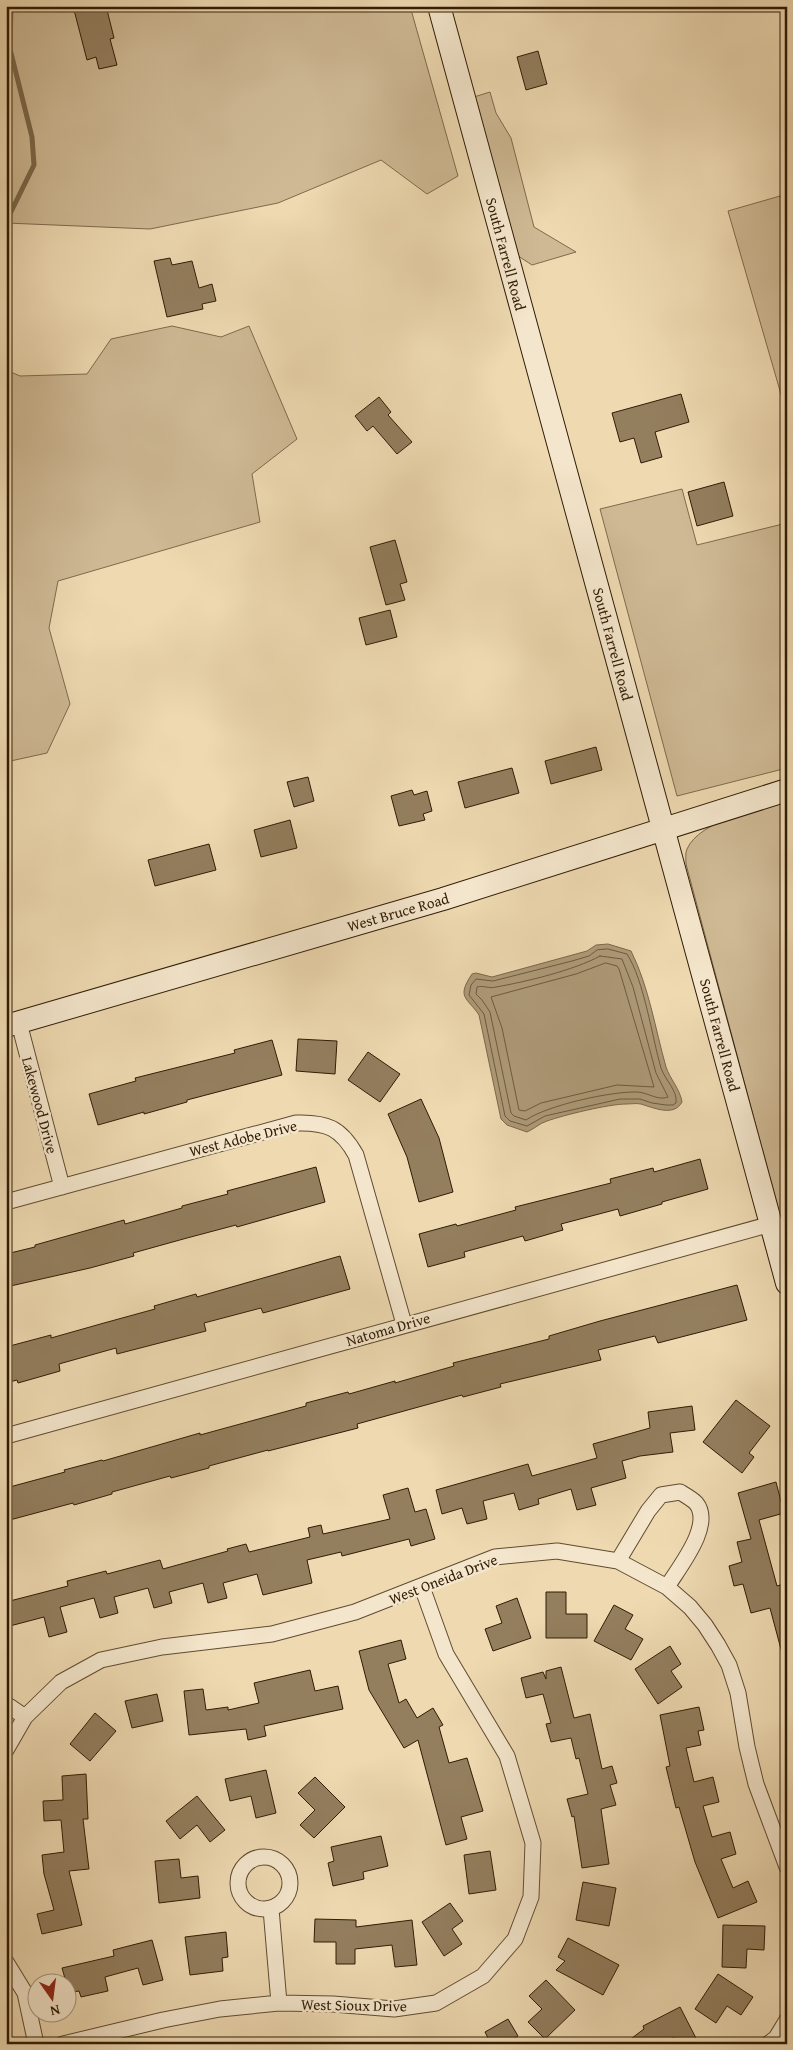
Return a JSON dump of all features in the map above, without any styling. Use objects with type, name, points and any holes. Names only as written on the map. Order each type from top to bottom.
[{"type":"street","name":"South Farrell Road","points":[[439,6],[787,1283]]},
{"type":"street","name":"West Bruce Road","points":[[12,1024],[443,899],[787,790]]},
{"type":"street","name":"Lakewood Drive","points":[[12,1024],[62,1187]]},
{"type":"street","name":"West Adobe Drive","points":[[6,1202],[296,1123],[325,1124],[348,1140],[356,1155],[404,1324]]},
{"type":"street","name":"Natoma Drive","points":[[6,1436],[404,1324],[771,1224]]},
{"type":"street","points":[[618,1561],[648,1511],[661,1495],[680,1492],[696,1504],[702,1517],[698,1534],[667,1586]]},
{"type":"street","name":"West Oneida Drive","points":[[6,1750],[25,1717],[61,1682],[101,1660],[162,1647],[272,1634],[355,1612],[495,1557],[557,1551],[618,1561],[667,1586],[690,1607],[705,1625],[728,1665],[738,1693],[747,1747],[756,1784],[787,1867]]},
{"type":"street","name":"West Sioux Drive","points":[[63,2044],[163,2020],[211,2011],[279,2003],[333,2004],[394,2009],[436,2003],[483,1976],[515,1939],[530,1897],[533,1843],[507,1756],[446,1654],[422,1587]]},
{"type":"street","points":[[6,1704],[25,1717]]},
{"type":"street","points":[[271,1908],[279,2003]]},
{"type":"street","points":[[6,1962],[25,1993],[36,2044]]},
{"type":"street","points":[[776,2042],[787,2020]]},
{"type":"shaded area","points":[[6,6],[410,6],[458,176],[427,194],[381,160],[278,203],[150,229],[6,223]]},
{"type":"shaded area","points":[[490,92],[496,113],[511,138],[534,227],[576,252],[532,265],[515,254],[474,97]]},
{"type":"shaded area","points":[[787,194],[787,415],[728,211]]},
{"type":"shaded area","points":[[172,326],[221,337],[249,326],[297,439],[252,474],[260,522],[58,581],[49,628],[70,704],[47,753],[6,762],[6,370],[20,376],[87,374],[111,339]]},
{"type":"shaded area","points":[[682,489],[697,545],[787,523],[787,768],[677,796],[600,509]]},
{"type":"shaded area","points":[[787,799],[787,1242],[686,864],[686,852],[694,839],[717,823],[747,811]]},
{"type":"water","points":[[608,944],[631,951],[643,979],[666,1067],[682,1102],[678,1107],[669,1110],[641,1104],[618,1104],[547,1121],[527,1132],[507,1125],[501,1119],[479,1015],[465,997],[464,993],[467,982],[472,974],[476,973],[492,977],[587,951],[596,945]]},
{"type":"building","points":[[73,6],[106,6],[114,38],[110,39],[117,65],[99,69],[96,57],[87,60]]},
{"type":"building","points":[[538,51],[547,84],[526,90],[517,57]]},
{"type":"building","points":[[170,258],[172,265],[192,261],[199,288],[212,284],[216,301],[202,304],[203,309],[167,317],[154,261]]},
{"type":"building","points":[[681,394],[689,422],[655,432],[662,457],[641,463],[634,438],[620,442],[612,413]]},
{"type":"building","points":[[379,397],[391,412],[388,415],[412,442],[397,454],[373,426],[367,431],[355,416]]},
{"type":"building","points":[[724,482],[733,516],[697,526],[688,492]]},
{"type":"building","points":[[395,540],[407,582],[400,584],[405,600],[386,605],[370,547]]},
{"type":"building","points":[[390,610],[397,637],[366,645],[359,618]]},
{"type":"building","points":[[596,747],[602,770],[551,784],[545,761]]},
{"type":"building","points":[[512,768],[519,793],[465,808],[458,782]]},
{"type":"building","points":[[308,777],[314,801],[294,807],[287,782]]},
{"type":"building","points":[[412,790],[414,795],[427,791],[432,811],[423,814],[425,820],[399,826],[391,796]]},
{"type":"building","points":[[290,820],[297,848],[261,857],[254,830]]},
{"type":"building","points":[[209,844],[216,870],[155,886],[148,860]]},
{"type":"building","points":[[298,1039],[337,1041],[335,1074],[296,1071]]},
{"type":"building","points":[[272,1040],[282,1075],[98,1125],[89,1094],[136,1081],[135,1078],[235,1053],[234,1050]]},
{"type":"building","points":[[368,1052],[400,1074],[380,1102],[348,1080]]},
{"type":"building","points":[[421,1099],[439,1138],[453,1192],[419,1202],[407,1157],[388,1114]]},
{"type":"building","points":[[700,1159],[708,1189],[620,1216],[618,1209],[561,1224],[563,1230],[525,1241],[523,1236],[464,1252],[465,1257],[428,1267],[419,1234],[456,1224],[457,1226],[516,1210],[515,1207],[611,1183],[610,1179],[653,1168],[654,1172]]},
{"type":"building","points":[[316,1167],[325,1202],[237,1227],[236,1225],[133,1253],[134,1256],[90,1268],[6,1287],[6,1254],[124,1220],[125,1224],[228,1194],[227,1191]]},
{"type":"building","points":[[340,1256],[350,1289],[263,1313],[261,1308],[204,1323],[206,1331],[117,1354],[116,1348],[59,1364],[60,1371],[18,1383],[17,1380],[6,1383],[6,1347],[51,1335],[51,1338],[155,1309],[154,1306],[196,1294],[197,1297]]},
{"type":"building","points":[[737,1285],[747,1320],[658,1343],[655,1336],[598,1350],[601,1360],[500,1384],[501,1387],[463,1397],[462,1395],[357,1424],[358,1428],[268,1450],[171,1478],[170,1476],[74,1505],[73,1503],[6,1521],[6,1488],[65,1472],[64,1470],[306,1406],[306,1403],[348,1392],[349,1394],[395,1381],[395,1383],[454,1366],[453,1363],[549,1339],[549,1336],[600,1321]]},
{"type":"building","points":[[736,1400],[770,1426],[749,1453],[754,1457],[742,1473],[703,1442]]},
{"type":"building","points":[[692,1406],[695,1430],[670,1433],[673,1452],[640,1456],[622,1461],[626,1478],[591,1488],[596,1505],[577,1510],[571,1489],[538,1499],[539,1504],[519,1510],[514,1493],[483,1501],[487,1519],[467,1524],[462,1508],[442,1514],[436,1490],[528,1464],[532,1476],[597,1458],[593,1444],[650,1428],[648,1412]]},
{"type":"building","points":[[776,1482],[784,1513],[759,1520],[777,1586],[787,1583],[787,1652],[782,1653],[770,1608],[751,1613],[743,1584],[734,1586],[729,1566],[742,1562],[737,1542],[751,1539],[738,1493]]},
{"type":"building","points":[[408,1488],[415,1512],[426,1509],[435,1539],[411,1546],[409,1539],[342,1556],[341,1552],[307,1560],[312,1583],[263,1595],[257,1574],[223,1583],[227,1598],[208,1603],[203,1583],[169,1592],[172,1603],[154,1608],[148,1588],[114,1597],[118,1613],[100,1618],[94,1598],[60,1607],[67,1632],[49,1637],[44,1617],[6,1627],[6,1602],[68,1586],[67,1581],[106,1571],[107,1574],[160,1560],[163,1569],[228,1551],[227,1549],[246,1544],[249,1552],[310,1537],[308,1528],[321,1525],[323,1534],[390,1519],[383,1495]]},
{"type":"building","points":[[546,1592],[566,1592],[566,1614],[587,1614],[587,1638],[546,1638]]},
{"type":"building","points":[[517,1598],[531,1638],[493,1651],[485,1629],[502,1623],[496,1606]]},
{"type":"building","points":[[614,1605],[633,1615],[625,1629],[643,1639],[631,1660],[594,1641]]},
{"type":"building","points":[[401,1640],[406,1659],[388,1664],[399,1703],[406,1699],[417,1718],[433,1708],[443,1725],[439,1727],[449,1763],[467,1758],[483,1811],[461,1817],[467,1839],[446,1845],[418,1740],[404,1748],[369,1690],[359,1651]]},
{"type":"building","points":[[670,1646],[681,1664],[671,1671],[682,1687],[658,1704],[635,1669]]},
{"type":"building","points":[[561,1667],[574,1718],[590,1714],[602,1769],[612,1766],[617,1783],[610,1785],[616,1805],[601,1809],[609,1864],[582,1868],[574,1816],[572,1817],[567,1799],[588,1794],[579,1758],[576,1759],[571,1738],[551,1742],[546,1724],[551,1723],[543,1694],[526,1698],[521,1678],[543,1672],[546,1679],[546,1671]]},
{"type":"building","points":[[310,1670],[315,1691],[338,1686],[343,1709],[264,1726],[266,1736],[248,1740],[246,1729],[189,1735],[184,1691],[203,1689],[206,1710],[228,1707],[228,1710],[259,1703],[254,1683]]},
{"type":"building","points":[[157,1694],[163,1721],[132,1728],[125,1701]]},
{"type":"building","points":[[699,1707],[704,1730],[698,1731],[701,1745],[686,1748],[694,1782],[713,1777],[719,1802],[703,1806],[712,1837],[730,1832],[736,1854],[721,1859],[733,1888],[748,1881],[757,1902],[718,1918],[695,1862],[679,1807],[676,1808],[666,1767],[670,1766],[660,1715]]},
{"type":"building","points":[[95,1713],[116,1731],[90,1761],[70,1744]]},
{"type":"building","points":[[266,1770],[276,1813],[256,1818],[251,1796],[230,1801],[225,1779]]},
{"type":"building","points":[[86,1774],[88,1819],[83,1819],[89,1869],[69,1871],[82,1925],[42,1934],[37,1914],[54,1910],[44,1874],[42,1855],[64,1852],[61,1820],[44,1821],[43,1801],[63,1800],[62,1776]]},
{"type":"building","points":[[315,1777],[345,1807],[314,1838],[300,1825],[315,1810],[298,1793]]},
{"type":"building","points":[[197,1796],[225,1830],[210,1842],[197,1825],[180,1839],[166,1821]]},
{"type":"building","points":[[381,1836],[388,1866],[363,1872],[364,1879],[333,1886],[328,1863],[334,1861],[331,1847]]},
{"type":"building","points":[[490,1851],[496,1890],[469,1894],[464,1855]]},
{"type":"building","points":[[179,1859],[181,1878],[198,1876],[200,1898],[159,1903],[155,1861]]},
{"type":"building","points":[[583,1882],[616,1888],[609,1926],[576,1920]]},
{"type":"building","points":[[450,1903],[463,1921],[452,1929],[462,1944],[444,1956],[422,1922]]},
{"type":"building","points":[[315,1919],[356,1920],[356,1927],[412,1920],[417,1965],[395,1967],[392,1945],[355,1949],[355,1964],[336,1964],[336,1942],[314,1942]]},
{"type":"building","points":[[723,1925],[765,1926],[764,1950],[747,1949],[746,1968],[722,1967]]},
{"type":"building","points":[[226,1932],[228,1957],[222,1958],[223,1971],[190,1975],[185,1937]]},
{"type":"building","points":[[568,1938],[619,1965],[603,1995],[556,1970],[565,1961],[558,1957]]},
{"type":"building","points":[[152,1940],[163,1980],[143,1985],[138,1968],[105,1977],[108,1991],[81,1997],[78,1991],[78,1972],[63,1972],[62,1968],[114,1956],[113,1950]]},
{"type":"building","points":[[718,1974],[753,1997],[741,2015],[727,2006],[716,2023],[695,2009]]},
{"type":"building","points":[[546,1980],[575,2010],[545,2039],[528,2022],[542,2009],[529,1996]]},
{"type":"building","points":[[680,2007],[699,2044],[678,2044],[674,2037],[661,2044],[624,2044],[644,2029],[643,2026]]},
{"type":"building","points":[[508,2019],[518,2036],[506,2044],[491,2044],[485,2032]]},
{"type":"waterway","points":[[6,222],[34,165],[32,137],[10,49],[11,6]]}]
